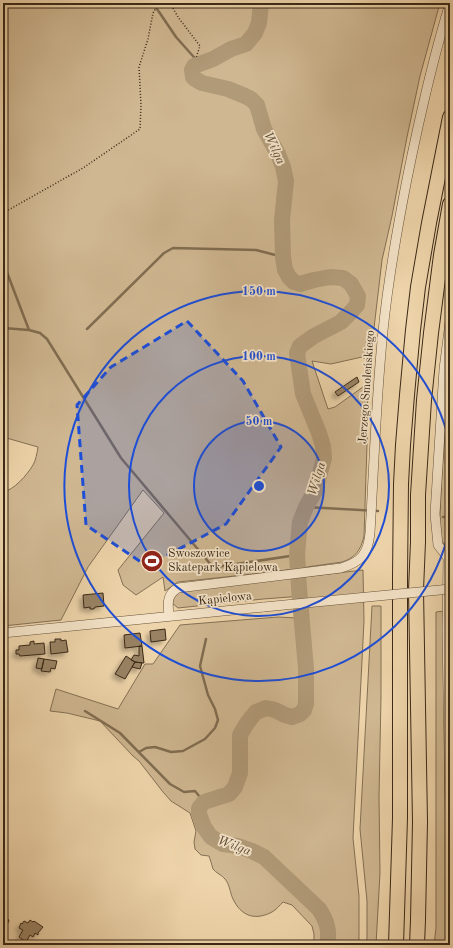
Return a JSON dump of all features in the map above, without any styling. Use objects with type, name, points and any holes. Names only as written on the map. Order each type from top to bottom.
[{"type":"highway","points":[[396,945],[400,826],[400,578],[403,446],[412,337],[418,287],[430,216],[450,117]]},
{"type":"highway","points":[[417,945],[420,822],[416,590],[418,495],[430,333],[441,254],[450,204]]},
{"type":"street","name":"Jerzego Smoleńskiego","points":[[169,616],[168,600],[173,591],[178,588],[341,568],[349,566],[362,557],[366,552],[369,543],[375,432],[383,332],[390,274],[419,119],[440,35],[450,3]]},
{"type":"street","points":[[450,322],[444,368],[436,514],[438,545],[449,558],[447,630],[450,814]]},
{"type":"street","name":"Kąpielowa","points":[[3,633],[450,589]]},
{"type":"path","points":[[3,213],[83,168],[140,129],[142,105],[139,67],[148,39],[153,13],[159,3]]},
{"type":"path","points":[[170,3],[178,17],[200,46],[196,58]]},
{"type":"highlighted area","points":[[187,321],[243,381],[281,447],[226,524],[147,566],[86,525],[77,405],[111,367]]},
{"type":"shaded area","points":[[3,3],[440,3],[420,76],[382,260],[370,362],[362,357],[331,364],[312,361],[328,409],[335,407],[367,384],[368,414],[364,536],[357,553],[354,556],[342,562],[272,572],[178,582],[165,591],[163,577],[136,595],[123,585],[118,570],[164,513],[143,490],[88,567],[61,620],[3,626],[3,492],[20,482],[27,473],[35,461],[38,447],[3,437]]},
{"type":"shaded area","points":[[450,362],[450,551],[448,551],[439,536]]},
{"type":"shaded area","points":[[363,570],[364,621],[353,838],[359,896],[359,945],[314,945],[312,926],[292,905],[283,902],[276,909],[266,915],[254,916],[244,913],[236,905],[227,881],[213,869],[209,856],[201,855],[195,849],[194,842],[196,831],[190,813],[171,801],[139,761],[100,721],[67,713],[50,711],[56,689],[118,709],[145,664],[153,664],[180,625],[278,617],[304,617],[303,596],[178,608],[172,603],[180,591]]},
{"type":"shaded area","points":[[372,606],[381,606],[379,797],[380,873],[376,945],[366,945],[367,901],[360,829]]},
{"type":"shaded area","points":[[444,611],[448,929],[447,945],[434,945],[436,928],[436,612]]},
{"type":"building","points":[[357,377],[359,382],[338,396],[335,392]]},
{"type":"building","points":[[103,593],[104,606],[95,607],[94,609],[90,609],[90,607],[84,608],[83,595]]},
{"type":"building","points":[[165,629],[166,640],[151,642],[150,631]]},
{"type":"building","points":[[140,633],[142,646],[125,648],[124,635]]},
{"type":"building","points":[[55,639],[61,639],[61,641],[66,640],[68,652],[51,654],[50,642],[55,642]]},
{"type":"building","points":[[34,641],[34,644],[44,643],[45,654],[20,656],[19,654],[16,654],[16,650],[19,650],[19,646],[30,645],[30,642]]},
{"type":"building","points":[[139,646],[142,646],[144,663],[131,660],[134,655],[139,656]]},
{"type":"building","points":[[126,656],[135,662],[125,679],[115,674]]},
{"type":"building","points":[[38,658],[44,659],[42,669],[36,668]]},
{"type":"building","points":[[44,659],[57,661],[55,669],[51,668],[50,672],[41,671]]},
{"type":"building","points":[[135,662],[142,663],[140,669],[132,667]]},
{"type":"building","points":[[3,919],[9,920],[3,931]]},
{"type":"building","points":[[30,920],[43,927],[38,935],[35,933],[33,937],[30,935],[26,942],[19,937],[23,930],[19,928],[21,923],[22,924],[24,921],[28,923]]},
{"type":"waterway","points":[[153,3],[176,37],[200,64]]},
{"type":"waterway","name":"Wilga","points":[[261,3],[259,23],[255,33],[246,44],[231,49],[213,59],[194,66],[192,70],[193,77],[202,83],[228,89],[245,96],[257,105],[264,129],[278,154],[283,167],[286,181],[282,220],[283,257],[285,270],[289,277],[294,282],[300,284],[330,277],[343,278],[351,284],[358,296],[357,305],[341,322],[314,336],[300,346],[297,353],[303,394],[319,433],[323,446],[324,458],[315,491],[300,522],[297,555],[306,669],[306,704],[304,710],[300,714],[292,717],[266,708],[256,712],[240,735],[240,773],[235,787],[229,794],[204,802],[199,808],[199,814],[204,827],[211,837],[223,844],[238,846],[264,857],[319,909],[327,926],[327,945]]},
{"type":"waterway","points":[[87,329],[164,253],[173,248],[256,250],[283,257]]},
{"type":"waterway","points":[[3,262],[29,330]]},
{"type":"waterway","points":[[3,328],[29,330],[40,333],[47,339],[121,458],[212,566],[216,567],[297,555]]},
{"type":"waterway","points":[[306,507],[378,511]]},
{"type":"waterway","points":[[443,517],[450,517]]},
{"type":"waterway","points":[[139,752],[146,748],[155,747],[171,752],[183,751],[205,739],[215,728],[218,720],[215,709],[208,695],[200,666],[206,639]]},
{"type":"waterway","points":[[85,711],[120,733],[170,784],[184,792],[195,791],[204,802]]},
{"type":"place","name":"Swoszowice Skatepark Kąpielowa","points":[[152,561]]}]
